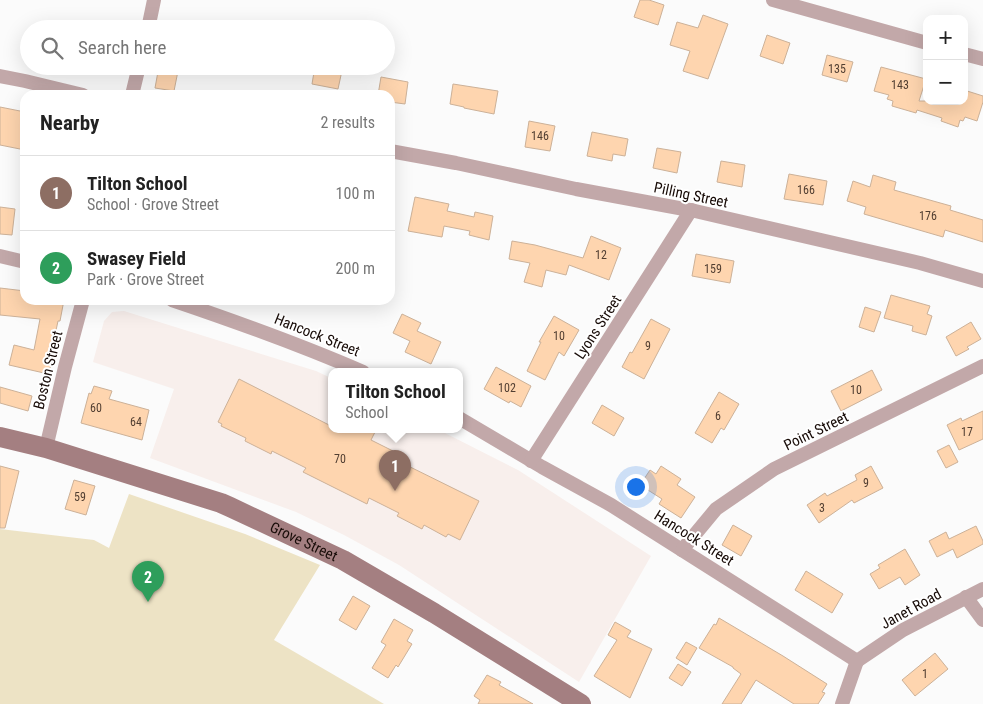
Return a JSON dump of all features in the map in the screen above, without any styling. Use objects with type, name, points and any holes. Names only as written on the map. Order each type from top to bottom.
[{"type":"street","points":[[150,20],[154,0]]},
{"type":"street","points":[[773,0],[923,42]]},
{"type":"street","points":[[968,55],[983,59]]},
{"type":"street","points":[[133,90],[137,75]]},
{"type":"street","points":[[0,76],[62,90]]},
{"type":"street","name":"Pilling Street","points":[[395,152],[576,190],[692,210],[920,263],[983,281]]},
{"type":"street","name":"Lyons Street","points":[[531,460],[692,210]]},
{"type":"street","points":[[0,256],[20,261]]},
{"type":"street","name":"Boston Street","points":[[46,448],[82,305]]},
{"type":"street","name":"Hancock Street","points":[[187,305],[256,328],[354,368]]},
{"type":"street","name":"Point Street","points":[[682,550],[716,509],[774,469],[983,366]]},
{"type":"street","name":"Hancock Street","points":[[463,420],[611,505],[857,661]]},
{"type":"street","name":"Grove Street","points":[[0,437],[46,448],[221,503],[343,560],[434,613],[581,704]]},
{"type":"street","name":"Janet Road","points":[[857,661],[903,630],[983,589]]},
{"type":"street","points":[[966,597],[983,620]]},
{"type":"street","points":[[842,704],[857,661]]},
{"type":"shaded area","points":[[124,311],[316,371],[328,377],[328,433],[445,433],[518,470],[651,556],[579,682],[399,565],[344,535],[296,512],[150,458],[174,389],[93,362],[104,321],[112,312]]},
{"type":"shaded area","points":[[129,494],[245,534],[320,565],[274,640],[384,704],[0,704],[0,529],[94,540],[109,548]]},
{"type":"building","points":[[640,0],[649,0],[664,5],[658,25],[634,17]]},
{"type":"building","points":[[703,15],[728,24],[708,79],[683,71],[690,51],[670,45],[677,22],[698,28]]},
{"type":"building","points":[[767,35],[790,43],[783,64],[760,56]]},
{"type":"building","points":[[827,55],[853,62],[847,82],[822,75]]},
{"type":"building","points":[[881,67],[923,78],[923,88],[919,101],[923,101],[923,105],[968,105],[968,91],[983,96],[983,102],[977,121],[965,117],[963,121],[960,120],[958,127],[941,121],[942,118],[917,110],[916,113],[892,106],[893,101],[887,99],[889,95],[874,91]]},
{"type":"building","points":[[157,75],[177,75],[174,90],[155,88]]},
{"type":"building","points":[[314,75],[341,75],[338,89],[312,84]]},
{"type":"building","points":[[381,77],[408,82],[405,104],[395,103],[395,90],[379,90]]},
{"type":"building","points":[[453,84],[498,91],[494,114],[450,104]]},
{"type":"building","points":[[0,107],[20,111],[20,149],[0,145]]},
{"type":"building","points":[[529,121],[555,126],[550,151],[525,147]]},
{"type":"building","points":[[592,132],[628,139],[625,156],[613,154],[612,161],[587,156]]},
{"type":"building","points":[[657,148],[681,152],[677,173],[653,168]]},
{"type":"building","points":[[721,161],[745,165],[742,187],[717,182]]},
{"type":"building","points":[[789,174],[827,181],[823,205],[784,199]]},
{"type":"building","points":[[873,175],[896,182],[894,190],[951,206],[950,210],[983,220],[983,242],[945,230],[943,237],[864,214],[866,207],[847,201],[853,181],[870,187]]},
{"type":"building","points":[[415,197],[449,204],[447,211],[474,217],[475,212],[493,216],[489,240],[469,235],[470,231],[444,226],[442,237],[408,231]]},
{"type":"building","points":[[0,207],[15,209],[12,235],[0,234]]},
{"type":"building","points":[[591,236],[621,248],[609,280],[569,265],[566,275],[546,270],[542,287],[524,282],[530,263],[509,259],[512,241],[583,258]]},
{"type":"building","points":[[696,254],[734,261],[730,283],[692,276]]},
{"type":"building","points":[[0,288],[20,290],[20,305],[63,305],[51,354],[53,354],[50,368],[44,373],[9,365],[14,345],[34,350],[40,319],[0,315]]},
{"type":"building","points":[[891,295],[930,306],[927,314],[932,316],[926,335],[912,331],[913,326],[884,318]]},
{"type":"building","points":[[865,307],[881,312],[874,332],[859,327]]},
{"type":"building","points":[[402,314],[421,323],[417,331],[441,342],[431,364],[405,352],[410,341],[393,333]]},
{"type":"building","points":[[554,316],[579,330],[564,356],[559,352],[545,380],[527,371],[541,342],[539,342]]},
{"type":"building","points":[[651,319],[670,329],[644,379],[622,367]]},
{"type":"building","points":[[971,322],[981,339],[967,347],[969,349],[956,356],[946,337]]},
{"type":"building","points":[[496,367],[531,386],[521,407],[510,401],[509,403],[484,389]]},
{"type":"building","points":[[872,370],[882,390],[841,411],[831,391]]},
{"type":"building","points":[[239,379],[328,424],[328,433],[374,433],[371,440],[393,451],[390,457],[479,501],[460,540],[448,534],[446,537],[424,525],[422,529],[397,516],[399,513],[369,498],[367,504],[303,472],[306,468],[272,451],[271,454],[245,441],[246,438],[221,426],[222,424],[218,422]]},
{"type":"building","points":[[94,386],[112,391],[109,399],[149,410],[142,440],[81,423],[89,393],[91,394]]},
{"type":"building","points":[[0,387],[32,396],[28,411],[0,403]]},
{"type":"building","points":[[719,392],[739,404],[724,430],[721,428],[712,443],[695,433]]},
{"type":"building","points":[[602,405],[624,418],[614,436],[592,423]]},
{"type":"building","points":[[983,411],[983,439],[959,450],[947,425],[961,418],[962,421]]},
{"type":"building","points":[[949,445],[958,462],[946,468],[937,451]]},
{"type":"building","points":[[0,466],[19,471],[5,528],[0,528]]},
{"type":"building","points":[[661,466],[681,479],[677,485],[695,497],[681,518],[659,504],[662,499],[640,485],[650,470],[656,474]]},
{"type":"building","points":[[871,466],[883,488],[854,503],[852,500],[819,523],[807,505],[825,493],[827,496],[857,480],[855,475]]},
{"type":"building","points":[[74,480],[95,486],[86,515],[65,509]]},
{"type":"building","points":[[733,525],[752,536],[741,556],[722,545]]},
{"type":"building","points":[[976,526],[983,544],[957,558],[953,549],[937,557],[929,541],[946,532],[949,539]]},
{"type":"building","points":[[905,549],[920,575],[905,585],[900,577],[879,589],[870,574],[880,568],[878,565]]},
{"type":"building","points":[[806,571],[843,594],[832,613],[795,590]]},
{"type":"building","points":[[353,596],[370,606],[356,630],[339,620]]},
{"type":"building","points":[[719,618],[827,684],[822,692],[825,693],[818,704],[794,704],[756,680],[741,704],[722,704],[741,674],[733,667],[699,648]]},
{"type":"building","points":[[394,619],[413,630],[407,641],[412,644],[398,667],[396,665],[388,678],[372,668],[386,645],[381,642]]},
{"type":"building","points":[[615,622],[631,631],[627,637],[652,649],[630,698],[594,676],[617,640],[608,635]]},
{"type":"building","points":[[686,642],[697,648],[687,665],[676,658]]},
{"type":"building","points":[[935,653],[948,669],[915,696],[902,680]]},
{"type":"building","points":[[678,664],[691,672],[682,686],[669,678]]},
{"type":"building","points":[[487,675],[501,682],[499,685],[533,704],[478,704],[480,700],[474,696]]},
{"type":"place","name":"Tilton School","points":[[395,491]]},
{"type":"place","name":"Swasey Field","points":[[148,602]]}]
